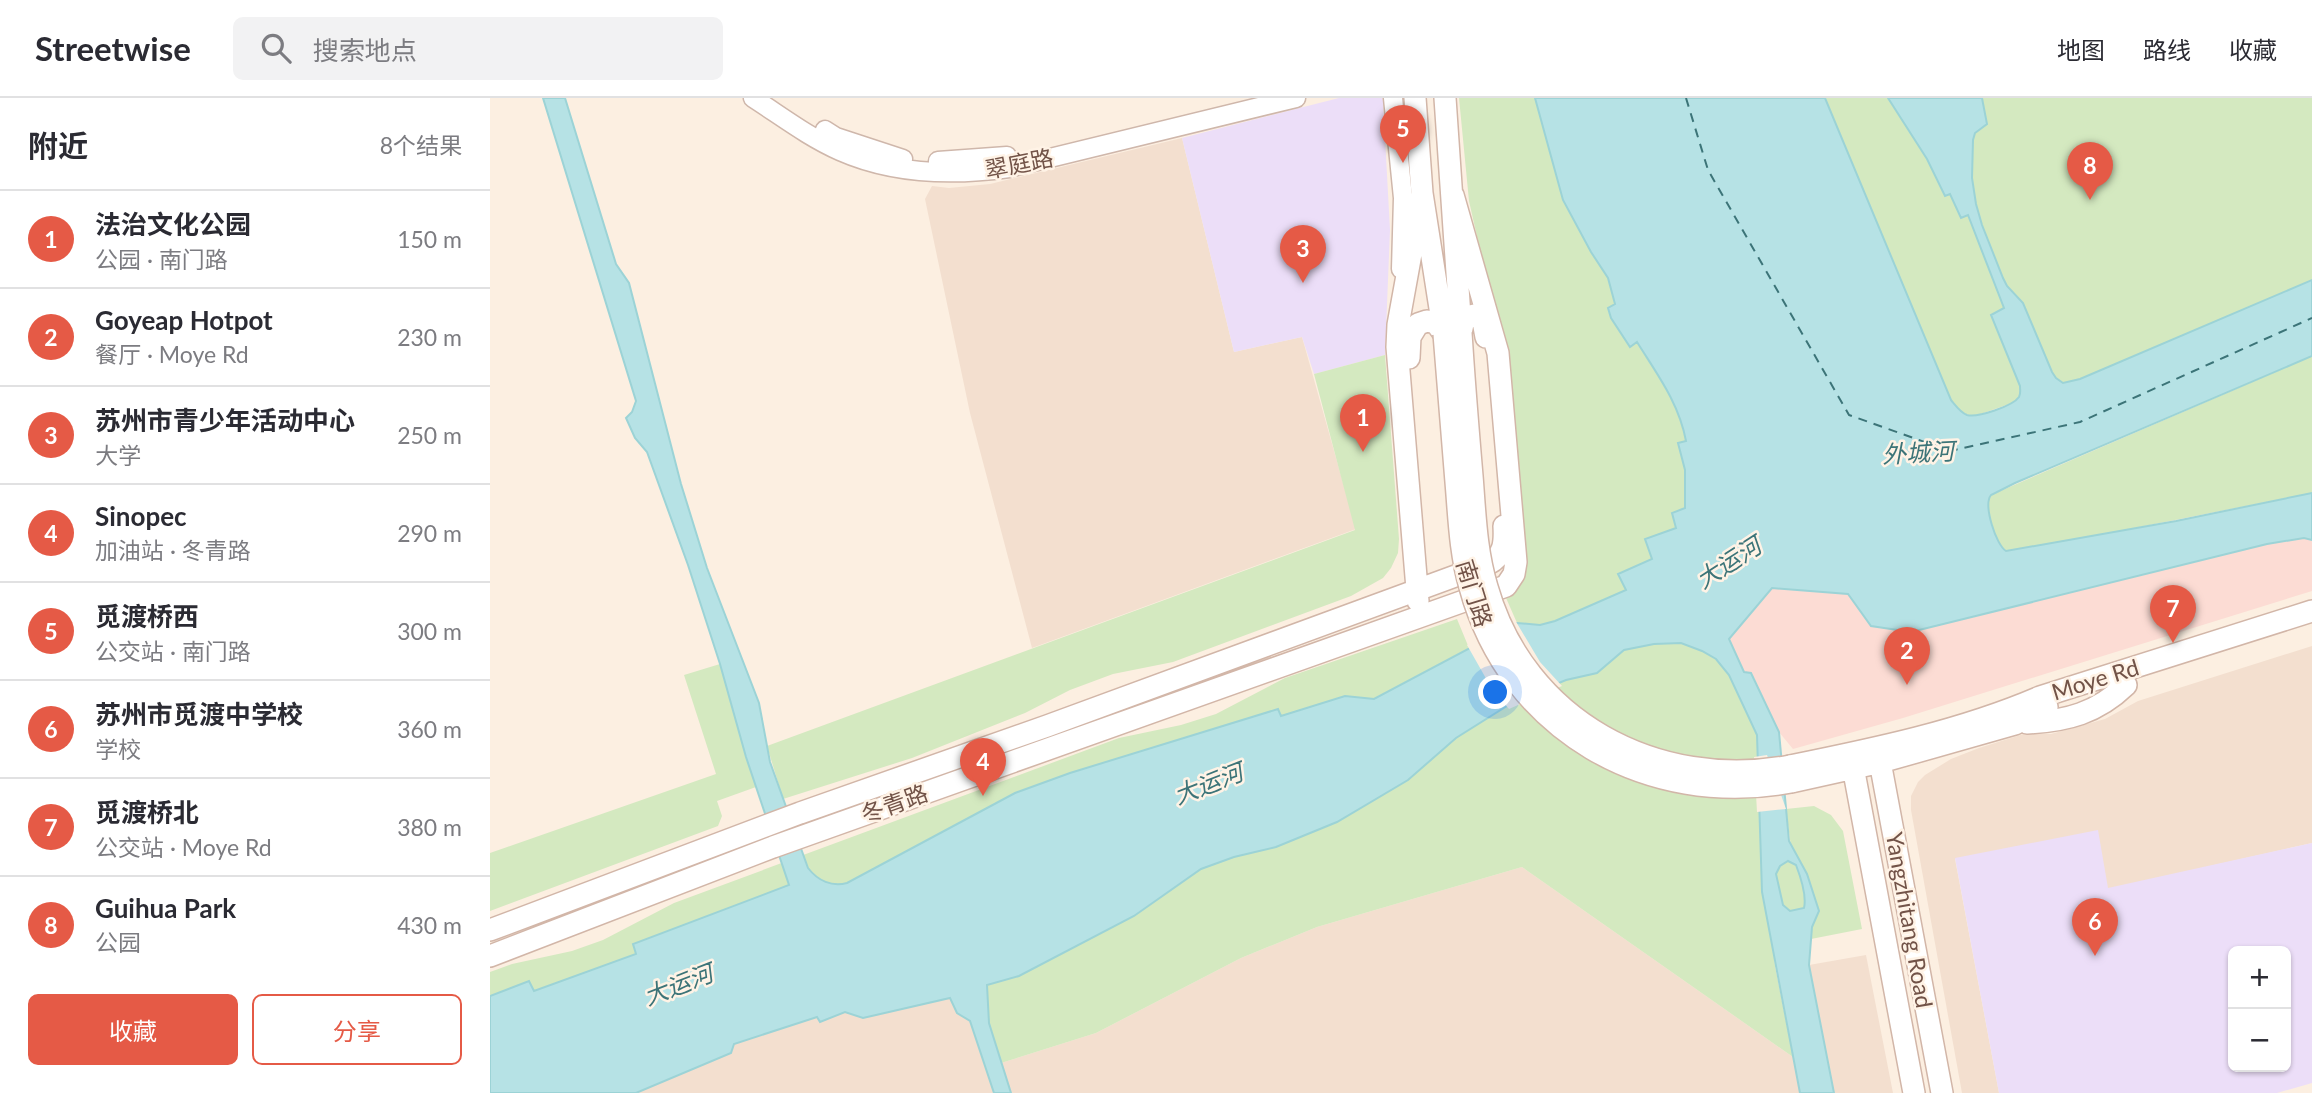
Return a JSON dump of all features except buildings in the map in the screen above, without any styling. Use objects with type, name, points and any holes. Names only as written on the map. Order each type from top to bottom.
[{"type":"main road","name":"南门路","points":[[1415,98],[1422,193],[1452,334]]},
{"type":"main road","name":"南门路","points":[[1445,98],[1453,195],[1452,334],[1465,570],[1475,605],[1489,638],[1518,684],[1542,711],[1600,754],[1641,772],[1684,784],[1756,788],[1791,774],[1879,755]]},
{"type":"main road","points":[[1422,193],[1398,325],[1398,374],[1426,616]]},
{"type":"main road","name":"冬青路","points":[[490,930],[769,837],[806,835],[1504,588],[1511,581],[1516,566],[1498,354],[1453,195]]},
{"type":"main road","name":"冬青路","points":[[490,956],[769,837],[800,813],[1493,562],[1501,554],[1504,541],[1486,336],[1482,320],[1476,315],[1467,316],[1452,334]]},
{"type":"main road","points":[[1422,588],[1409,346],[1413,329],[1422,322],[1436,323],[1452,334]]},
{"type":"main road","name":"Moye Rd","points":[[1879,755],[2040,697],[2312,611]]},
{"type":"main road","name":"Moye Rd","points":[[1879,755],[2015,724],[2040,723],[2084,713],[2113,698],[2126,685],[2312,625]]},
{"type":"main road","name":"Yangzhitang Road","points":[[1879,755],[1942,1093]]},
{"type":"main road","name":"Yangzhitang Road","points":[[1852,762],[1914,1093]]},
{"type":"street","name":"翠庭路","points":[[753,98],[840,151],[906,171],[947,173],[1009,168],[1296,98]]},
{"type":"street","name":"翠庭路","points":[[772,98],[836,136],[905,160],[939,161],[999,158],[1245,98]]},
{"type":"street","points":[[1394,98],[1403,198],[1398,325]]},
{"type":"shaded area","points":[[1339,98],[1382,98],[1383,101],[1390,230],[1385,355],[1314,374],[1302,337],[1234,352],[1182,138]]},
{"type":"shaded area","points":[[1182,138],[1234,352],[1302,337],[1356,529],[1032,648],[970,413],[925,199],[932,186],[949,188],[990,184]]},
{"type":"shaded area","points":[[2304,538],[2312,540],[2312,591],[1903,718],[1793,749],[1779,732],[1752,673],[1744,672],[1729,639],[1772,588],[1848,594],[1871,626],[1971,618],[2267,544]]},
{"type":"shaded area","points":[[2312,646],[2312,843],[2108,889],[1955,859],[1999,1093],[1962,1093],[1911,810],[1911,796],[1918,782],[1951,759],[1979,748],[2027,733],[2051,734],[2105,719],[2138,701]]},
{"type":"shaded area","points":[[2098,830],[2108,888],[2312,843],[2312,1083],[2277,1093],[1999,1093],[1955,858]]},
{"type":"shaded area","points":[[1522,867],[1793,1057],[1800,1093],[1011,1093],[1001,1063],[1096,1033],[1241,958],[1317,927]]},
{"type":"shaded area","points":[[1866,955],[1893,1093],[1834,1093],[1809,965]]},
{"type":"shaded area","points":[[950,997],[957,1013],[970,1021],[994,1093],[636,1093],[731,1053],[734,1044],[817,1017],[820,1022],[845,1012],[863,1018]]},
{"type":"green space","points":[[1459,98],[1535,98],[1563,200],[1608,278],[1631,347],[1636,341],[1675,402],[1686,441],[1678,443],[1685,470],[1685,508],[1677,528],[1626,590],[1540,625],[1517,623],[1503,591],[1514,587],[1495,316],[1469,201]]},
{"type":"green space","points":[[1825,98],[2312,98],[2312,280],[2080,379],[1978,415],[1966,414],[1951,400]]},
{"type":"green space","points":[[1385,355],[1399,539],[1398,553],[1383,578],[1351,596],[1173,662],[1113,674],[912,758],[783,799],[767,746],[1355,530],[1314,374]]},
{"type":"green space","points":[[2312,356],[2312,493],[2033,548],[2006,551],[1998,541],[1990,515],[1991,495]]},
{"type":"green space","points":[[1457,619],[1469,648],[1373,699],[1345,696],[1281,716],[1278,709],[1070,773],[1015,793],[847,883],[789,886],[634,944],[637,954],[534,991],[529,981],[490,996],[490,972],[512,964],[572,951],[603,940],[674,903],[1119,738],[1181,725],[1216,714],[1285,678]]},
{"type":"green space","points":[[1681,643],[1716,659],[1729,675],[1757,735],[1760,812],[1775,966],[1793,1057],[1522,867],[1317,927],[1241,958],[1096,1033],[1001,1063],[989,1023],[987,985],[1019,976],[1134,916],[1201,869],[1408,780],[1456,738],[1515,701],[1566,680],[1597,673],[1624,650],[1654,644]]},
{"type":"green space","points":[[720,664],[756,787],[717,801],[722,816],[718,826],[490,911],[490,853],[716,774],[684,675]]},
{"type":"green space","points":[[1814,806],[1831,815],[1843,831],[1862,929],[1811,939],[1818,911],[1776,915],[1770,859],[1791,847],[1786,809]]},
{"type":"water","points":[[543,98],[565,98],[616,264],[629,283],[681,484],[707,568],[759,703],[770,762],[808,868],[821,880],[836,884],[847,883],[1015,793],[1070,773],[1278,709],[1281,716],[1345,696],[1374,699],[1517,623],[1540,625],[1555,621],[1626,590],[1618,574],[1652,559],[1645,539],[1676,528],[1672,513],[1685,508],[1685,470],[1678,443],[1686,441],[1673,401],[1659,377],[1637,342],[1630,347],[1611,318],[1608,308],[1615,304],[1608,278],[1563,200],[1535,98],[1825,98],[1951,400],[1967,415],[1994,410],[2010,404],[2020,396],[2020,386],[1991,315],[2004,308],[1968,215],[1961,218],[1950,194],[1945,196],[1927,159],[1888,98],[1982,98],[1987,124],[1975,133],[1973,140],[1972,178],[1976,204],[2003,278],[2023,303],[2052,372],[2063,383],[2080,379],[2312,280],[2312,356],[2015,483],[1991,495],[1989,507],[1995,533],[2006,551],[2176,521],[2312,493],[2312,540],[2304,538],[2267,544],[1911,632],[1871,626],[1848,594],[1772,588],[1729,639],[1744,672],[1751,673],[1779,732],[1789,841],[1807,874],[1819,911],[1812,927],[1809,965],[1834,1093],[1800,1093],[1762,892],[1757,735],[1729,675],[1716,659],[1681,643],[1654,644],[1624,650],[1597,673],[1566,680],[1515,701],[1456,738],[1408,780],[1337,822],[1276,847],[1234,857],[1201,869],[1134,916],[1019,976],[987,985],[989,1023],[1011,1093],[994,1093],[970,1021],[957,1013],[950,998],[863,1018],[845,1012],[820,1022],[817,1017],[734,1044],[731,1053],[636,1093],[490,1093],[490,996],[529,981],[534,991],[636,954],[633,944],[789,885],[746,757],[688,565],[647,452],[635,438],[626,418],[632,412],[636,401]],"holes":[[[1788,861],[1796,865],[1805,903],[1804,908],[1790,911],[1783,905],[1776,874],[1780,866]]]},
{"type":"pier","points":[[1515,620],[1540,662],[1562,686],[1509,709],[1492,689],[1467,645]]},
{"type":"pier","points":[[1767,755],[1786,809],[1757,812],[1754,757]]},
{"type":"ferry route","points":[[1686,98],[1708,170],[1849,415],[1950,451],[2080,422],[2312,318]]},
{"type":"place","name":"觅渡桥西","points":[[1403,163]]},
{"type":"place","name":"Guihua Park","points":[[2090,200]]},
{"type":"place","name":"苏州市青少年活动中心","points":[[1303,283]]},
{"type":"place","name":"法治文化公园","points":[[1363,452]]},
{"type":"place","name":"觅渡桥北","points":[[2173,643]]},
{"type":"place","name":"Goyeap Hotpot","points":[[1907,685]]},
{"type":"place","name":"Sinopec","points":[[983,796]]},
{"type":"place","name":"苏州市觅渡中学校","points":[[2095,956]]},
{"type":"water label","name":"外城河","points":[[1918,452]]},
{"type":"water label","name":"大运河","points":[[1728,562]]},
{"type":"water label","name":"大运河","points":[[1208,783]]},
{"type":"water label","name":"大运河","points":[[678,984]]}]
